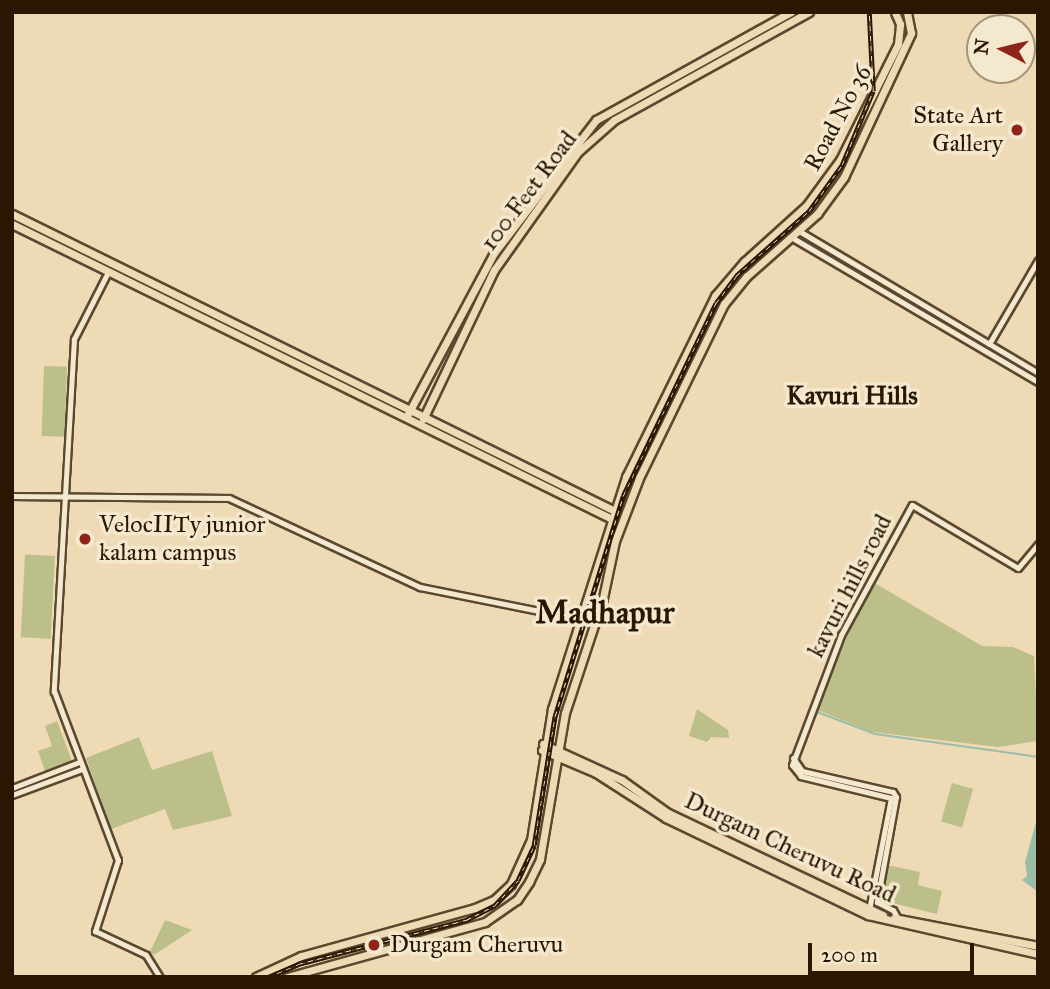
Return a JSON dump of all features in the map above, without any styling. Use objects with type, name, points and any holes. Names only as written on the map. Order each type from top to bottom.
[{"type":"main road","name":"100 Feet Road","points":[[419,426],[468,318],[521,226],[594,137],[659,90],[791,12]]},
{"type":"main road","name":"100 Feet Road","points":[[406,418],[494,253],[596,120],[809,12]]},
{"type":"main road","name":"Road No 36","points":[[256,977],[301,956],[494,900],[511,884],[525,859],[543,747],[583,620],[611,514],[711,303],[732,274],[825,185],[841,157],[898,44],[900,24],[895,12]]},
{"type":"main road","name":"Road No 36","points":[[287,977],[461,931],[504,911],[522,893],[540,859],[557,750],[603,598],[615,541],[639,478],[724,303],[747,276],[799,231],[832,195],[852,164],[911,33],[907,12]]},
{"type":"main road","points":[[841,157],[852,164]]},
{"type":"main road","points":[[12,214],[424,417],[611,514]]},
{"type":"main road","points":[[12,224],[419,426],[611,514]]},
{"type":"main road","name":"Durgam Cheruvu Road","points":[[543,747],[557,750],[622,780],[667,815],[871,913],[1038,954]]},
{"type":"main road","name":"Durgam Cheruvu Road","points":[[871,913],[1038,946]]},
{"type":"street","points":[[799,231],[1038,373]]},
{"type":"street","points":[[791,237],[1038,382]]},
{"type":"street","points":[[810,247],[814,241]]},
{"type":"street","points":[[985,350],[1038,260]]},
{"type":"street","points":[[108,272],[74,339],[53,676],[56,701],[118,860],[95,931],[146,955],[160,977]]},
{"type":"street","points":[[12,496],[236,500],[420,587],[583,620]]},
{"type":"street","name":"kavuri hills road","points":[[793,758],[853,611],[912,505],[1018,568],[1038,544]]},
{"type":"street","points":[[793,758],[793,769],[801,776],[891,798],[871,913]]},
{"type":"street","points":[[793,758],[802,771],[893,792],[896,797],[877,899],[898,919]]},
{"type":"street","points":[[12,788],[80,766]]},
{"type":"street","points":[[12,795],[80,766]]},
{"type":"green space","points":[[44,366],[67,367],[65,437],[42,436]]},
{"type":"green space","points":[[25,554],[55,556],[51,639],[21,637]]},
{"type":"green space","points":[[873,582],[982,646],[1013,647],[1034,656],[1038,741],[998,747],[872,732],[817,710],[827,679]]},
{"type":"green space","points":[[697,709],[728,730],[729,738],[711,737],[707,742],[689,736]]},
{"type":"green space","points":[[57,721],[73,764],[46,774],[38,751],[52,746],[45,726]]},
{"type":"green space","points":[[139,737],[152,770],[212,751],[232,816],[173,830],[165,809],[111,829],[86,758]]},
{"type":"green space","points":[[952,783],[973,789],[962,828],[941,821]]},
{"type":"green space","points":[[887,865],[920,872],[918,885],[942,891],[937,914],[880,900]]},
{"type":"green space","points":[[165,920],[192,930],[154,955],[150,952]]},
{"type":"shaded area","points":[[1038,815],[1038,892],[1022,880],[1027,876],[1025,862]]},
{"type":"waterway","points":[[817,712],[875,734],[1038,757]]},
{"type":"railway","points":[[268,977],[298,964],[466,920],[495,905],[518,880],[534,845],[555,716],[623,496],[716,303],[736,276],[809,211],[842,165],[873,91],[869,12]]},
{"type":"place","name":"State Art Gallery","points":[[1017,130]]},
{"type":"place","name":"VelocIITy junior kalam campus","points":[[85,539]]},
{"type":"place","name":"Durgam Cheruvu","points":[[374,945]]},
{"type":"district","name":"Kavuri Hills","points":[[852,396]]},
{"type":"district","name":"Madhapur","points":[[605,613]]}]
